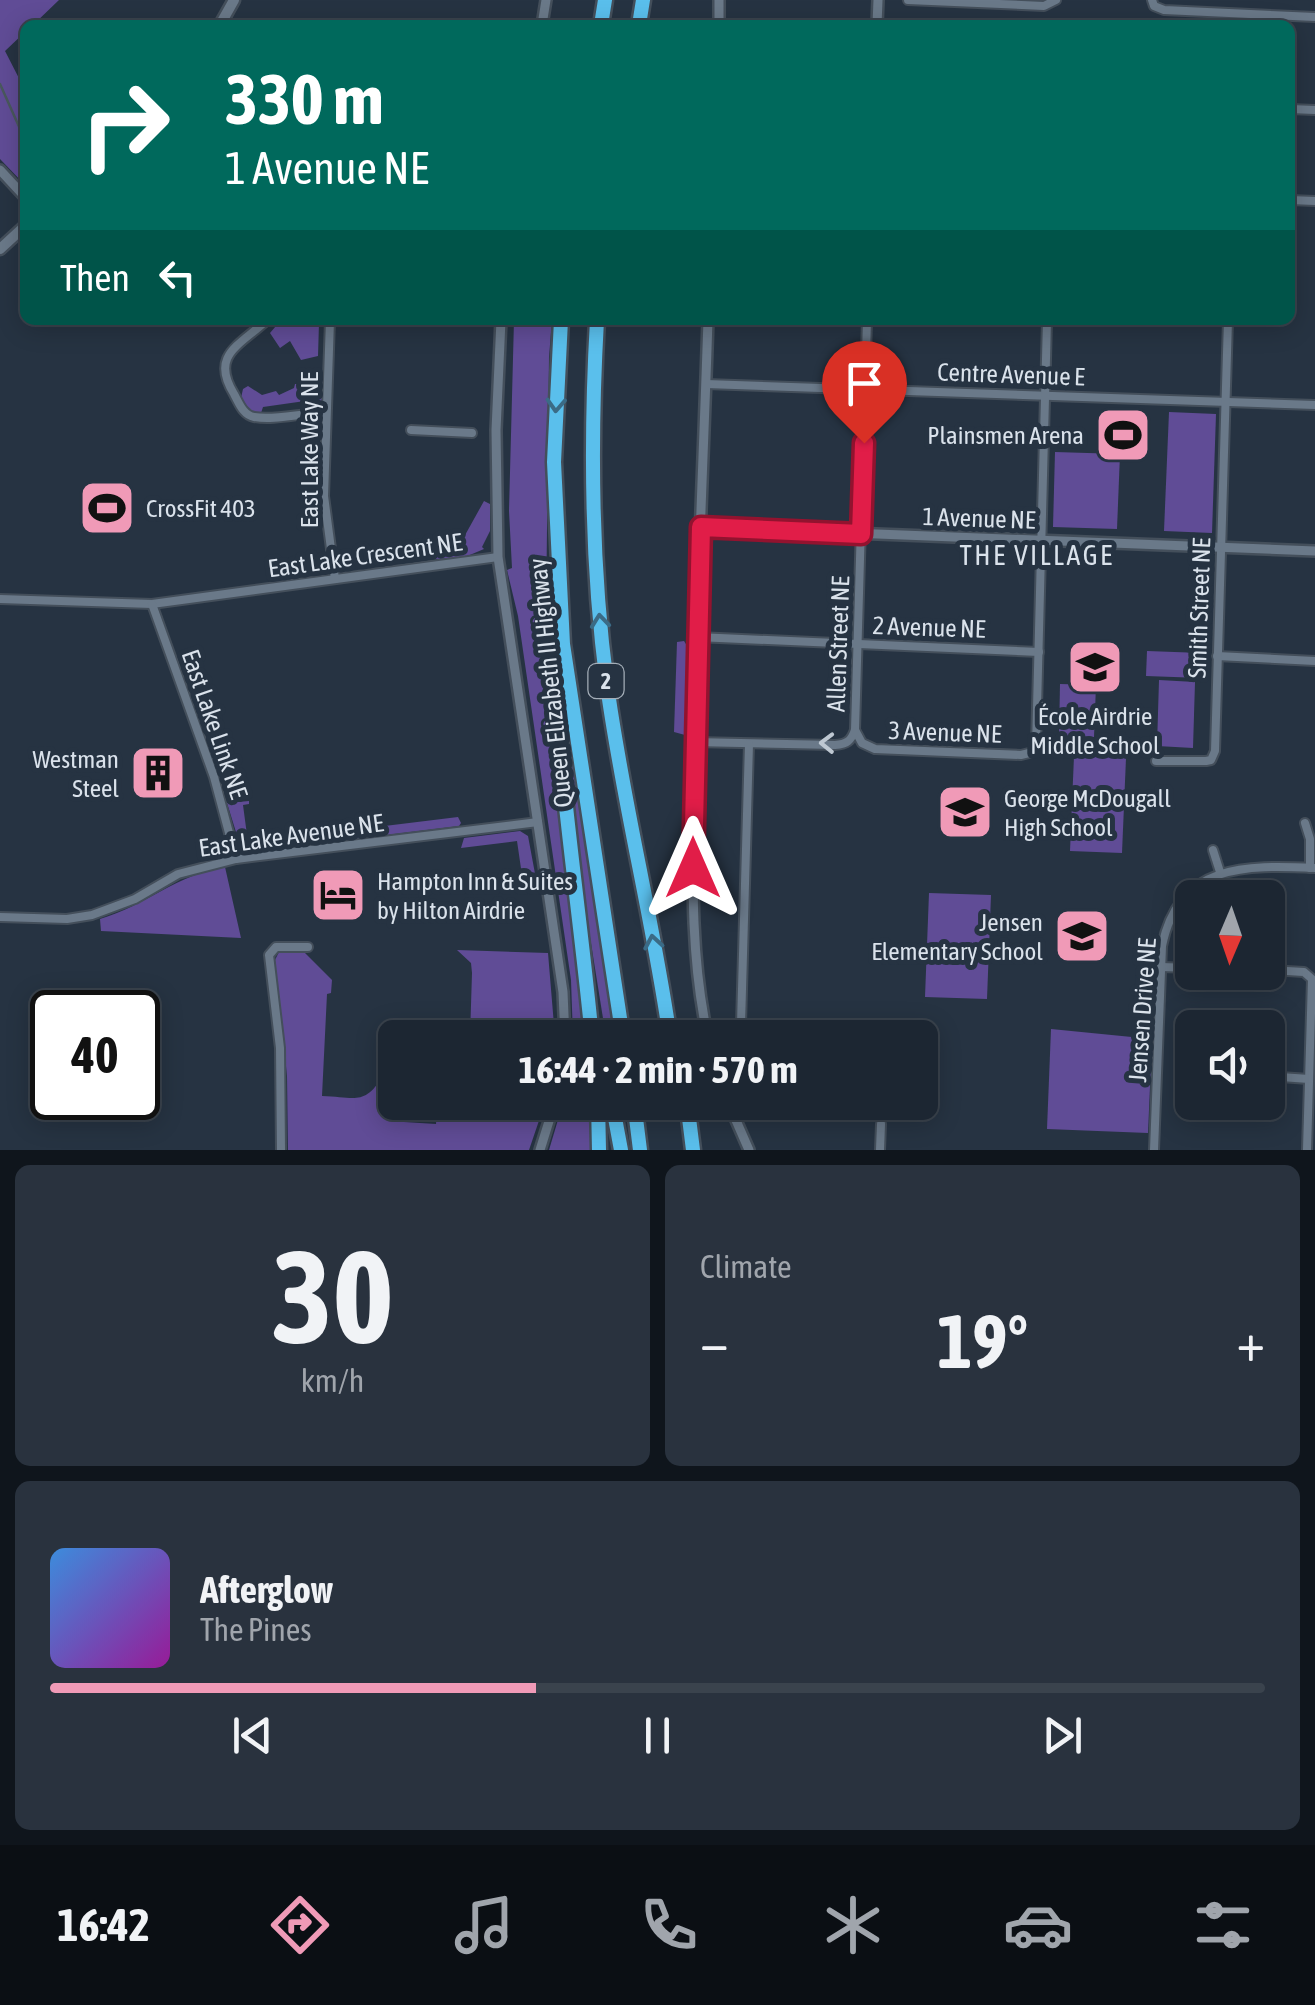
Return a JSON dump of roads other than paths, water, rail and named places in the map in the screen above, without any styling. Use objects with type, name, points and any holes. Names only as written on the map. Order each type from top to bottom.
[{"type":"highway","name":"Queen Elizabeth II Highway","points":[[562,325],[555,490],[563,644],[621,1020]]},
{"type":"highway","name":"2","points":[[598,325],[592,416],[594,541],[607,684],[667,1020]]},
{"type":"highway","points":[[555,490],[550,574],[552,656],[590,1020]]},
{"type":"highway","points":[[584,954],[597,1020]]},
{"type":"highway","points":[[598,1120],[599,1150]]},
{"type":"highway","points":[[615,1120],[621,1150]]},
{"type":"highway","points":[[636,1120],[640,1150]]},
{"type":"highway","points":[[682,1120],[685,1150]]},
{"type":"highway","points":[[690,1120],[693,1150]]},
{"type":"main road","points":[[0,250],[20,231]]},
{"type":"street","points":[[908,0],[1044,6],[1056,0]]},
{"type":"street","points":[[1152,0],[1154,6],[1164,10],[1315,17]]},
{"type":"street","points":[[1245,0],[1245,14]]},
{"type":"street","points":[[0,170],[20,192]]},
{"type":"street","points":[[262,325],[222,366],[223,376],[244,411],[259,418],[326,413]]},
{"type":"street","name":"East Lake Way NE","points":[[330,325],[324,496],[334,579]]},
{"type":"street","name":"East Lake Crescent NE","points":[[0,599],[152,604],[498,557],[496,430],[501,325]]},
{"type":"street","points":[[705,1020],[694,933],[694,742],[708,325]]},
{"type":"street","name":"Allen Street NE","points":[[855,730],[867,325]]},
{"type":"street","points":[[1039,652],[1047,325]]},
{"type":"street","name":"Smith Street NE","points":[[1156,761],[1206,762],[1213,756],[1228,325]]},
{"type":"street","name":"Centre Avenue E","points":[[706,384],[1315,404]]},
{"type":"street","points":[[410,430],[472,433]]},
{"type":"street","name":"1 Avenue NE","points":[[701,527],[1315,551]]},
{"type":"street","points":[[498,557],[563,992],[564,1020]]},
{"type":"street","name":"East Lake Link NE","points":[[152,604],[214,777],[236,859]]},
{"type":"street","name":"2 Avenue NE","points":[[697,638],[1039,652]]},
{"type":"street","name":"3 Avenue NE","points":[[855,730],[862,743],[875,750],[1021,755],[1033,752],[1037,742],[1039,652]]},
{"type":"street","points":[[1218,656],[1315,661]]},
{"type":"street","name":"3 Avenue NE","points":[[694,742],[843,744],[855,730]]},
{"type":"street","points":[[741,1020],[749,744]]},
{"type":"street","name":"East Lake Avenue NE","points":[[0,917],[67,919],[92,915],[135,899],[178,874],[236,859],[538,822]]},
{"type":"street","points":[[1213,850],[1220,872],[1254,866],[1312,868],[1305,822]]},
{"type":"street","name":"Jensen Drive NE","points":[[1154,1150],[1166,930],[1189,893],[1220,872]]},
{"type":"street","points":[[281,1150],[280,1064],[270,955],[276,947],[308,948]]},
{"type":"street","points":[[1161,967],[1175,967]]},
{"type":"street","points":[[1285,971],[1304,972],[1312,979],[1306,1150]]},
{"type":"street","points":[[1285,1077],[1309,1079]]},
{"type":"street","points":[[540,1150],[549,1120]]},
{"type":"street","points":[[736,1120],[748,1150]]},
{"type":"street","points":[[880,1124],[880,1150]]},
{"type":"waterway","points":[[0,84],[20,129]]},
{"type":"place","name":"Plainsmen Arena","points":[[1123,435]]},
{"type":"place","name":"CrossFit 403","points":[[107,508]]},
{"type":"place","name":"École Airdrie Middle School","points":[[1095,667]]},
{"type":"place","name":"Westman Steel","points":[[158,773]]},
{"type":"place","name":"George McDougall High School","points":[[965,812]]},
{"type":"place","name":"Hampton Inn & Suites by Hilton Airdrie","points":[[338,895]]},
{"type":"place","name":"Jensen Elementary School","points":[[1082,936]]},
{"type":"district","name":"THE VILLAGE","points":[[1037,555]]}]
